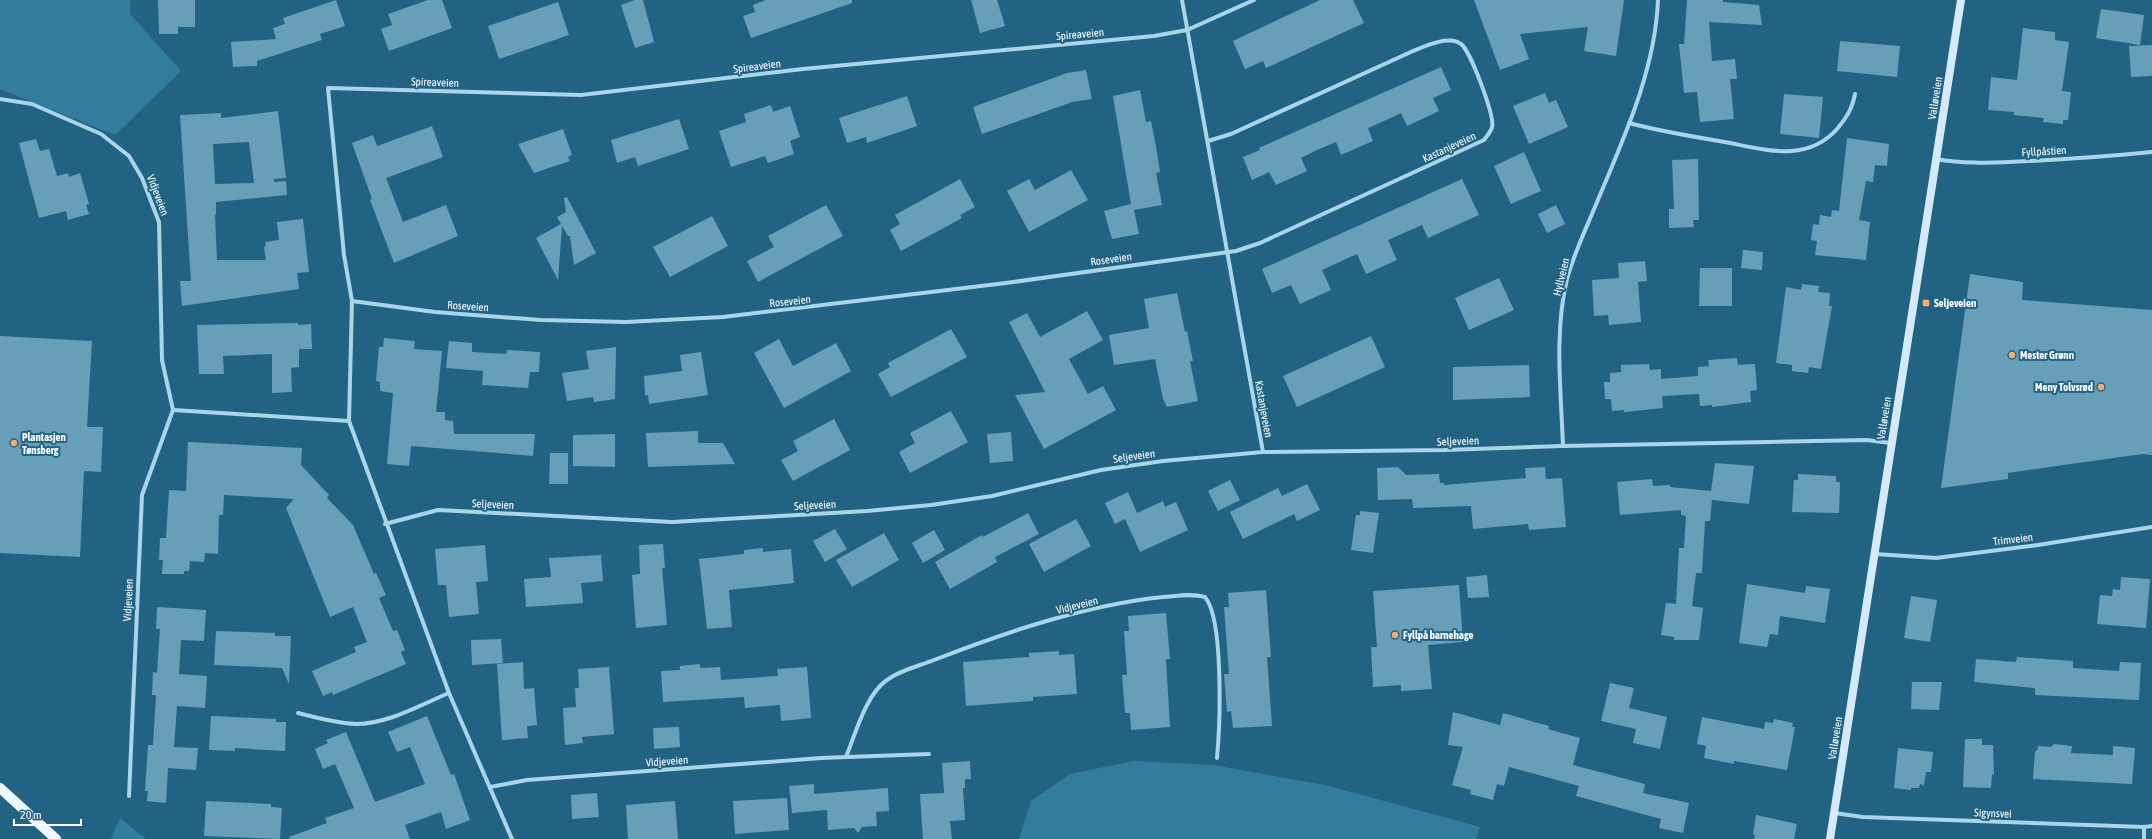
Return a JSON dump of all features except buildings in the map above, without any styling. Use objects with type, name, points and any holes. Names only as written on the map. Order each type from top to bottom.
[{"type":"main road","name":"Valløveien","points":[[1830,839],[1961,0]]},
{"type":"main road","points":[[0,788],[56,839]]},
{"type":"street","name":"Kastanjeveien","points":[[1182,0],[1263,452]]},
{"type":"street","points":[[1187,30],[1254,0]]},
{"type":"street","name":"Hyllveien","points":[[1563,446],[1560,349],[1562,310],[1567,279],[1576,251],[1629,122],[1650,54],[1658,0]]},
{"type":"street","name":"Spireaveien","points":[[352,301],[344,255],[328,88],[581,95],[803,69],[1154,36],[1187,30]]},
{"type":"street","name":"Kastanjeveien","points":[[1208,141],[1231,134],[1427,45],[1450,40],[1461,44],[1466,52],[1486,97],[1492,121],[1492,128],[1484,140],[1260,243],[1227,252]]},
{"type":"street","points":[[1629,122],[1655,130],[1785,152],[1796,151],[1815,146],[1827,140],[1851,110],[1855,94]]},
{"type":"street","name":"Vidjeveien","points":[[0,99],[32,104],[101,134],[129,156],[142,178],[159,222],[162,360],[173,410],[142,495],[129,796]]},
{"type":"street","name":"Fyllpåstien","points":[[1936,159],[1956,163],[1982,163],[2095,158],[2152,152]]},
{"type":"street","name":"Roseveien","points":[[352,301],[435,312],[541,320],[626,322],[723,317],[1006,283],[1227,252]]},
{"type":"street","points":[[352,301],[349,421],[385,524],[449,693],[512,839]]},
{"type":"street","points":[[173,410],[349,421]]},
{"type":"street","name":"Seljeveien","points":[[385,524],[438,510],[672,522],[867,511],[931,505],[992,496],[1101,470],[1163,461],[1263,452],[1444,450],[1866,440],[1892,443]]},
{"type":"street","name":"Trimveien","points":[[1874,554],[1936,558],[2038,545],[2152,527]]},
{"type":"street","name":"Vidjeveien","points":[[846,757],[866,708],[876,691],[886,680],[904,671],[977,643],[1068,616],[1150,599],[1195,594],[1205,596],[1209,601],[1214,618],[1217,644],[1220,726],[1217,758]]},
{"type":"street","points":[[298,713],[336,722],[356,724],[375,722],[449,693]]},
{"type":"street","name":"Vidjeveien","points":[[490,787],[527,780],[846,757],[928,754]]},
{"type":"street","name":"Sigynsvei","points":[[1834,813],[1863,817],[2144,827],[2152,826]]},
{"type":"street","points":[[2144,827],[2144,839]]},
{"type":"shaded area","points":[[0,0],[130,0],[130,14],[181,71],[115,135],[0,89]]},
{"type":"shaded area","points":[[1134,761],[1213,765],[1325,785],[1480,827],[1476,839],[1019,839],[1031,801],[1070,774]]},
{"type":"shaded area","points":[[120,818],[146,839],[111,839]]},
{"type":"place","name":"Seljeveien","points":[[1926,303]]},
{"type":"place","name":"Mester Grønn","points":[[2012,355]]},
{"type":"place","name":"Meny Tolvsrød","points":[[2101,387]]},
{"type":"place","name":"Plantasjen Tønsberg","points":[[14,443]]},
{"type":"place","name":"Fyllpå barnehage","points":[[1395,635]]}]
